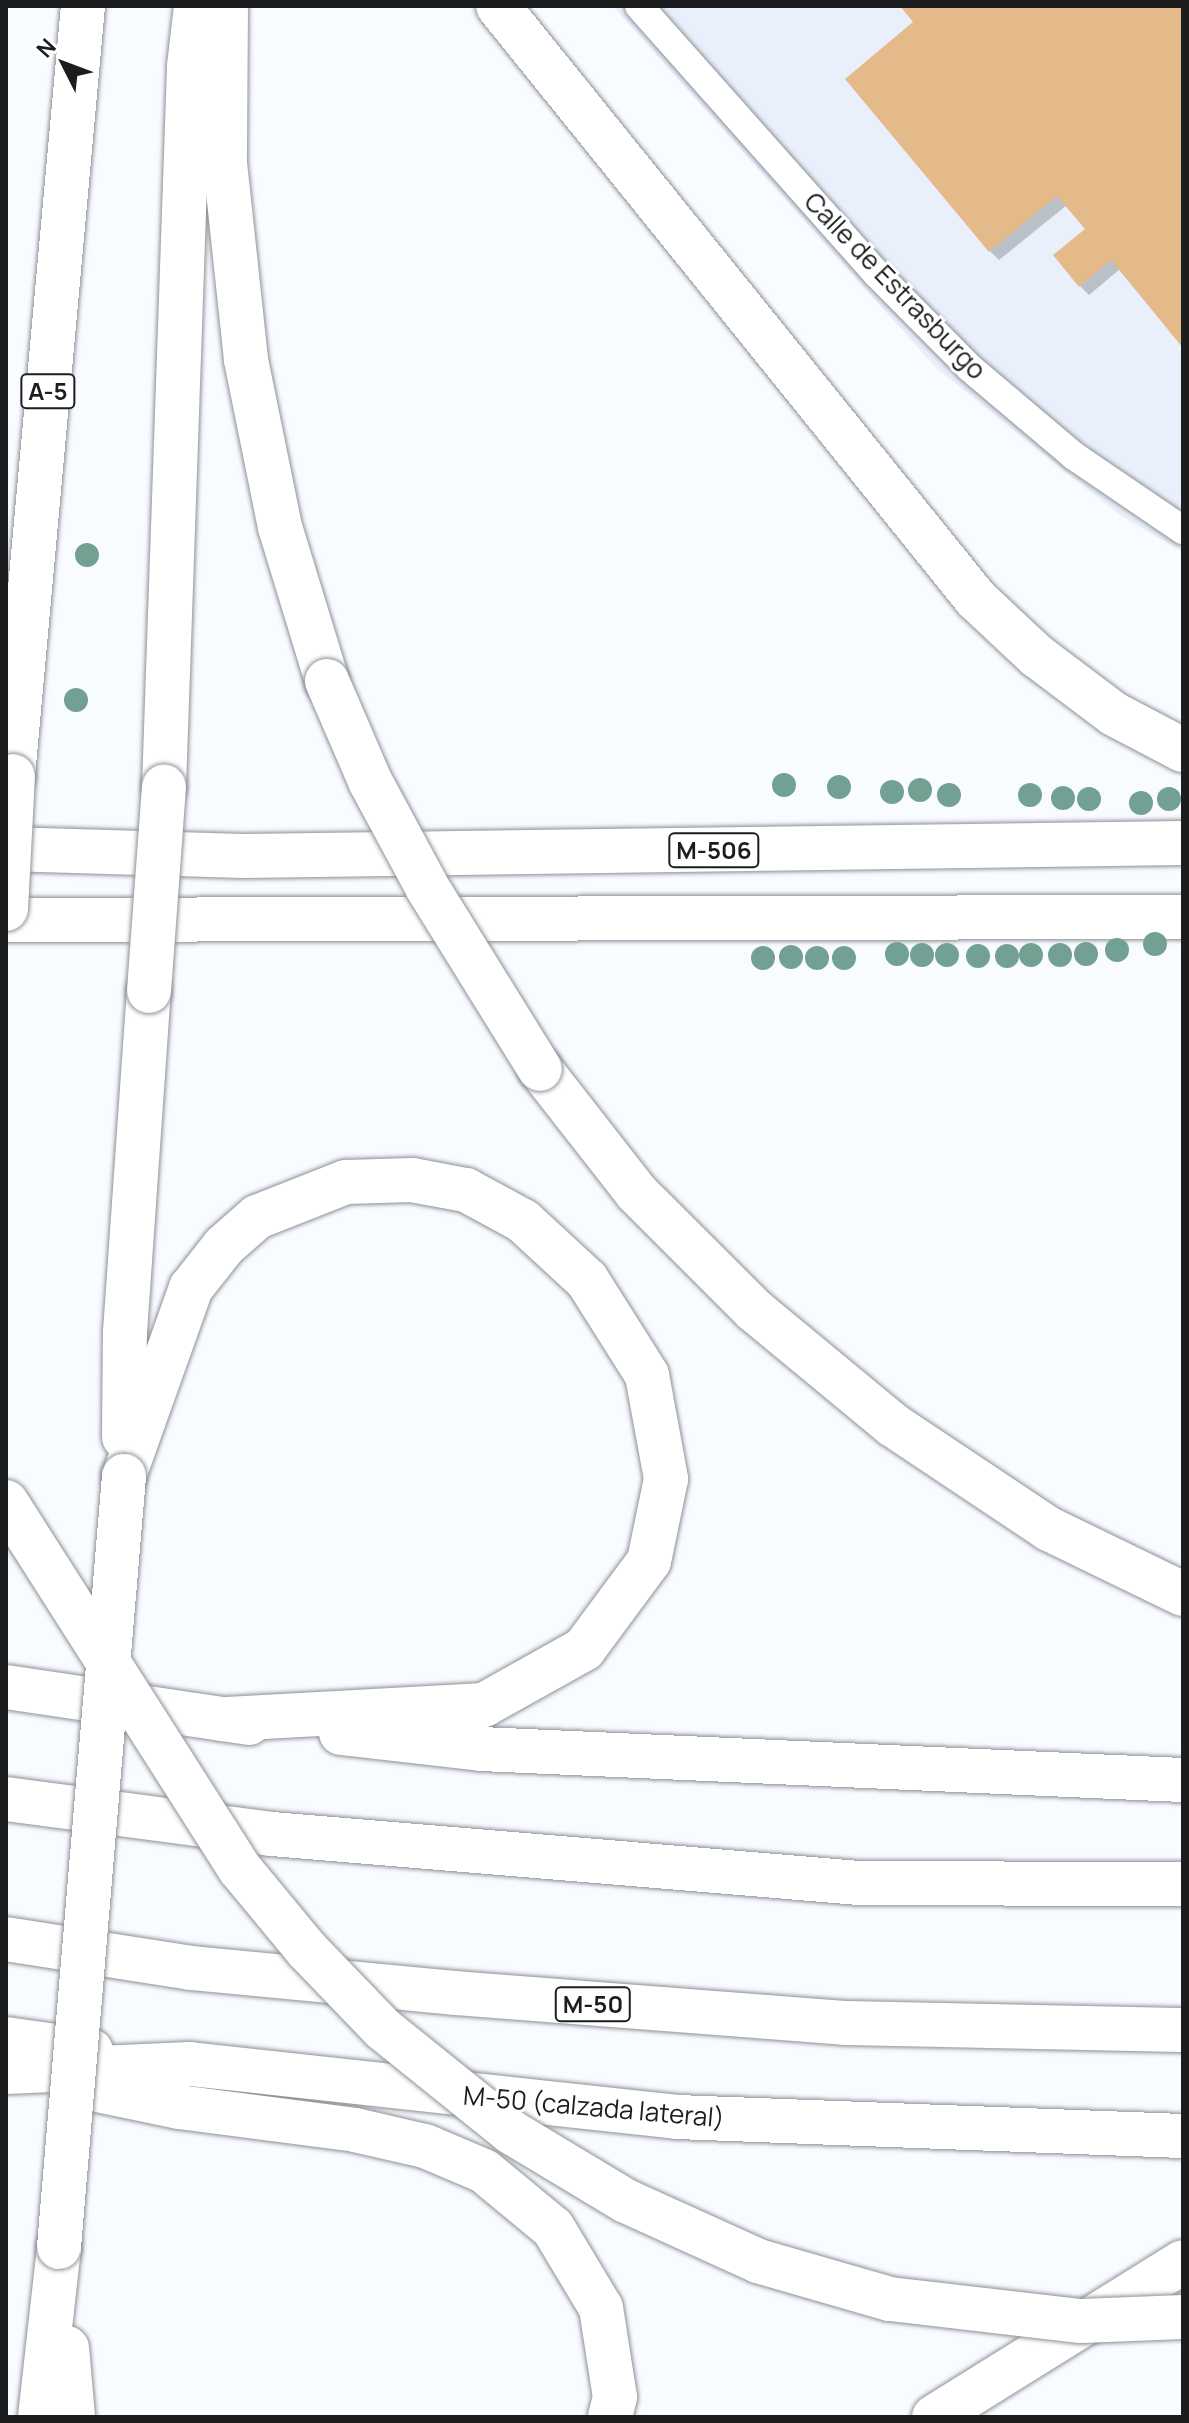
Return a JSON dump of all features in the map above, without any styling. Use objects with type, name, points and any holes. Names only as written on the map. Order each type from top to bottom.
[{"type":"highway","name":"A-5","points":[[6,909],[13,776],[83,6]]},
{"type":"highway","points":[[40,2417],[59,2247],[124,1476],[125,1332],[164,787],[189,66],[196,6]]},
{"type":"highway","points":[[226,6],[225,163],[246,360],[280,527],[327,681],[370,781],[427,887],[540,1069],[636,1192],[754,1310],[893,1425],[1049,1529],[1183,1594]]},
{"type":"highway","points":[[498,6],[976,599],[1037,656],[1114,714],[1183,750]]},
{"type":"highway","name":"M-506","points":[[6,849],[244,856],[1183,843]]},
{"type":"highway","points":[[6,920],[1183,917]]},
{"type":"highway","points":[[124,1476],[191,1288],[224,1246],[257,1217],[346,1182],[412,1180],[466,1190],[523,1221],[587,1280],[647,1375],[666,1479],[649,1561],[584,1649],[484,1705],[222,1719]]},
{"type":"highway","points":[[6,1502],[240,1869],[307,1950],[383,2029],[511,2132],[626,2201],[758,2261],[876,2295],[1081,2321],[1183,2317]]},
{"type":"highway","points":[[6,1687],[222,1719],[496,1750],[1183,1780]]},
{"type":"highway","points":[[6,1799],[272,1834],[859,1883],[1183,1884]]},
{"type":"highway","name":"M-50","points":[[6,1939],[191,1968],[502,1997],[845,2023],[1183,2030]]},
{"type":"highway","points":[[10,2062],[179,2107],[355,2130],[425,2146],[484,2171],[553,2228],[601,2308],[615,2397],[610,2417]]},
{"type":"highway","name":"M-50 (calzada lateral)","points":[[10,2062],[190,2064],[677,2117],[1183,2136]]},
{"type":"highway","points":[[59,2247],[73,2417]]},
{"type":"highway","points":[[934,2417],[1183,2262]]},
{"type":"street","name":"Calle de Estrasburgo","points":[[639,6],[877,274],[970,368],[1074,456],[1183,530]]},
{"type":"shaded area","points":[[613,6],[1183,6],[1183,552],[1121,516],[936,368]]},
{"type":"building","points":[[900,6],[1183,6],[1183,348],[1111,260],[1079,287],[1053,255],[1085,229],[1057,196],[989,252],[845,79],[913,22]]}]
